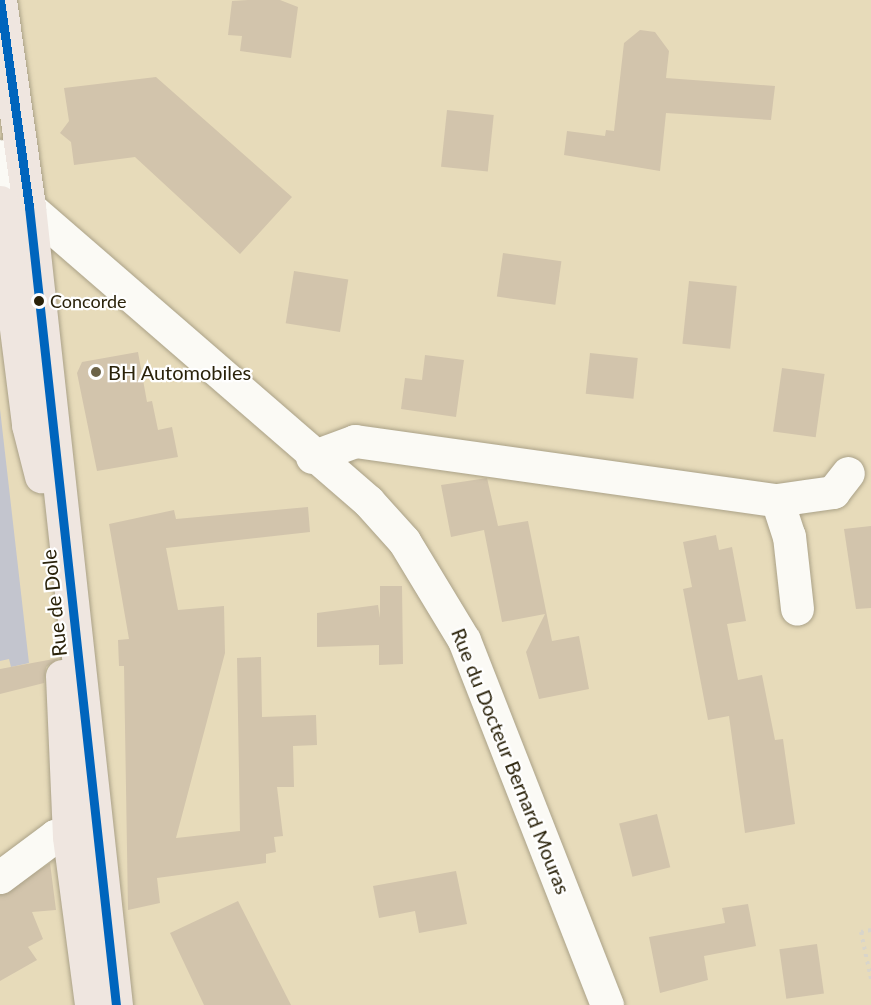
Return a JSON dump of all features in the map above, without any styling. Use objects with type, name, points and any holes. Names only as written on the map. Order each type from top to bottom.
[{"type":"main road","name":"Rue de Dole","points":[[0,0],[28,425],[40,467],[64,691],[69,837],[107,1000]]},
{"type":"main road","name":"Rue de Dole","points":[[14,205],[107,1000]]},
{"type":"street","name":"Rue du Docteur Bernard Mouras","points":[[0,156],[14,205],[312,457],[368,501],[404,541],[464,640],[607,1005]]},
{"type":"street","points":[[312,457],[355,441],[777,501],[833,492],[848,473]]},
{"type":"street","points":[[777,501],[789,536],[797,609]]},
{"type":"street","points":[[0,877],[55,836],[69,837]]},
{"type":"path","points":[[871,930],[861,932],[871,979]]},
{"type":"shaded area","points":[[0,409],[29,663],[11,667],[9,659],[0,661]]},
{"type":"building","points":[[280,0],[298,7],[291,58],[240,51],[242,36],[228,35],[232,1]]},
{"type":"building","points":[[640,30],[655,32],[669,51],[666,78],[775,86],[771,120],[666,113],[660,171],[564,155],[567,131],[605,136],[606,130],[614,131],[624,43]]},
{"type":"building","points":[[156,77],[292,197],[240,254],[135,157],[74,165],[71,142],[60,133],[69,121],[64,88]]},
{"type":"building","points":[[447,110],[494,115],[488,172],[441,167]]},
{"type":"building","points":[[503,253],[561,261],[555,305],[497,297]]},
{"type":"building","points":[[294,271],[348,280],[340,332],[286,323]]},
{"type":"building","points":[[689,281],[737,286],[730,349],[682,344]]},
{"type":"building","points":[[138,352],[147,402],[152,401],[158,430],[172,427],[178,457],[97,471],[77,373],[82,362]]},
{"type":"building","points":[[590,353],[638,358],[633,399],[586,394]]},
{"type":"building","points":[[425,355],[464,360],[456,417],[401,409],[405,378],[422,380]]},
{"type":"building","points":[[782,368],[825,374],[816,437],[773,431]]},
{"type":"building","points":[[487,478],[498,526],[528,521],[552,641],[579,636],[589,689],[539,699],[526,652],[545,614],[502,622],[484,530],[451,537],[441,485]]},
{"type":"building","points":[[308,507],[310,532],[166,548],[178,610],[224,606],[225,653],[176,838],[240,831],[237,658],[261,657],[262,717],[316,715],[317,745],[293,746],[294,787],[277,787],[283,836],[274,837],[276,852],[266,854],[266,863],[157,878],[160,903],[128,910],[124,666],[119,666],[118,640],[129,639],[109,524],[174,510],[176,519]]},
{"type":"building","points":[[871,526],[871,608],[856,609],[844,529]]},
{"type":"building","points":[[716,535],[719,550],[732,547],[746,621],[727,624],[738,680],[762,675],[775,740],[783,739],[795,824],[745,833],[729,716],[708,720],[683,589],[692,587],[683,542]]},
{"type":"building","points":[[380,586],[402,586],[403,664],[379,665],[379,645],[317,647],[317,613],[378,605],[380,618]]},
{"type":"building","points":[[59,658],[46,667],[44,683],[0,694],[0,669]]},
{"type":"building","points":[[657,814],[670,867],[632,877],[619,823]]},
{"type":"building","points":[[50,863],[56,910],[32,912],[43,939],[28,947],[37,960],[0,981],[0,895]]},
{"type":"building","points":[[456,871],[467,924],[419,933],[415,911],[379,918],[373,886]]},
{"type":"building","points":[[238,901],[291,1005],[204,1005],[170,933]]},
{"type":"building","points":[[748,904],[756,946],[704,956],[708,980],[660,993],[649,937],[725,923],[722,908]]},
{"type":"building","points":[[817,944],[824,994],[786,999],[779,949]]},
{"type":"transit line","points":[[0,0],[29,207],[116,1005]]},
{"type":"place","name":"Concorde","points":[[39,301]]},
{"type":"place","name":"BH Automobiles","points":[[96,372]]}]
